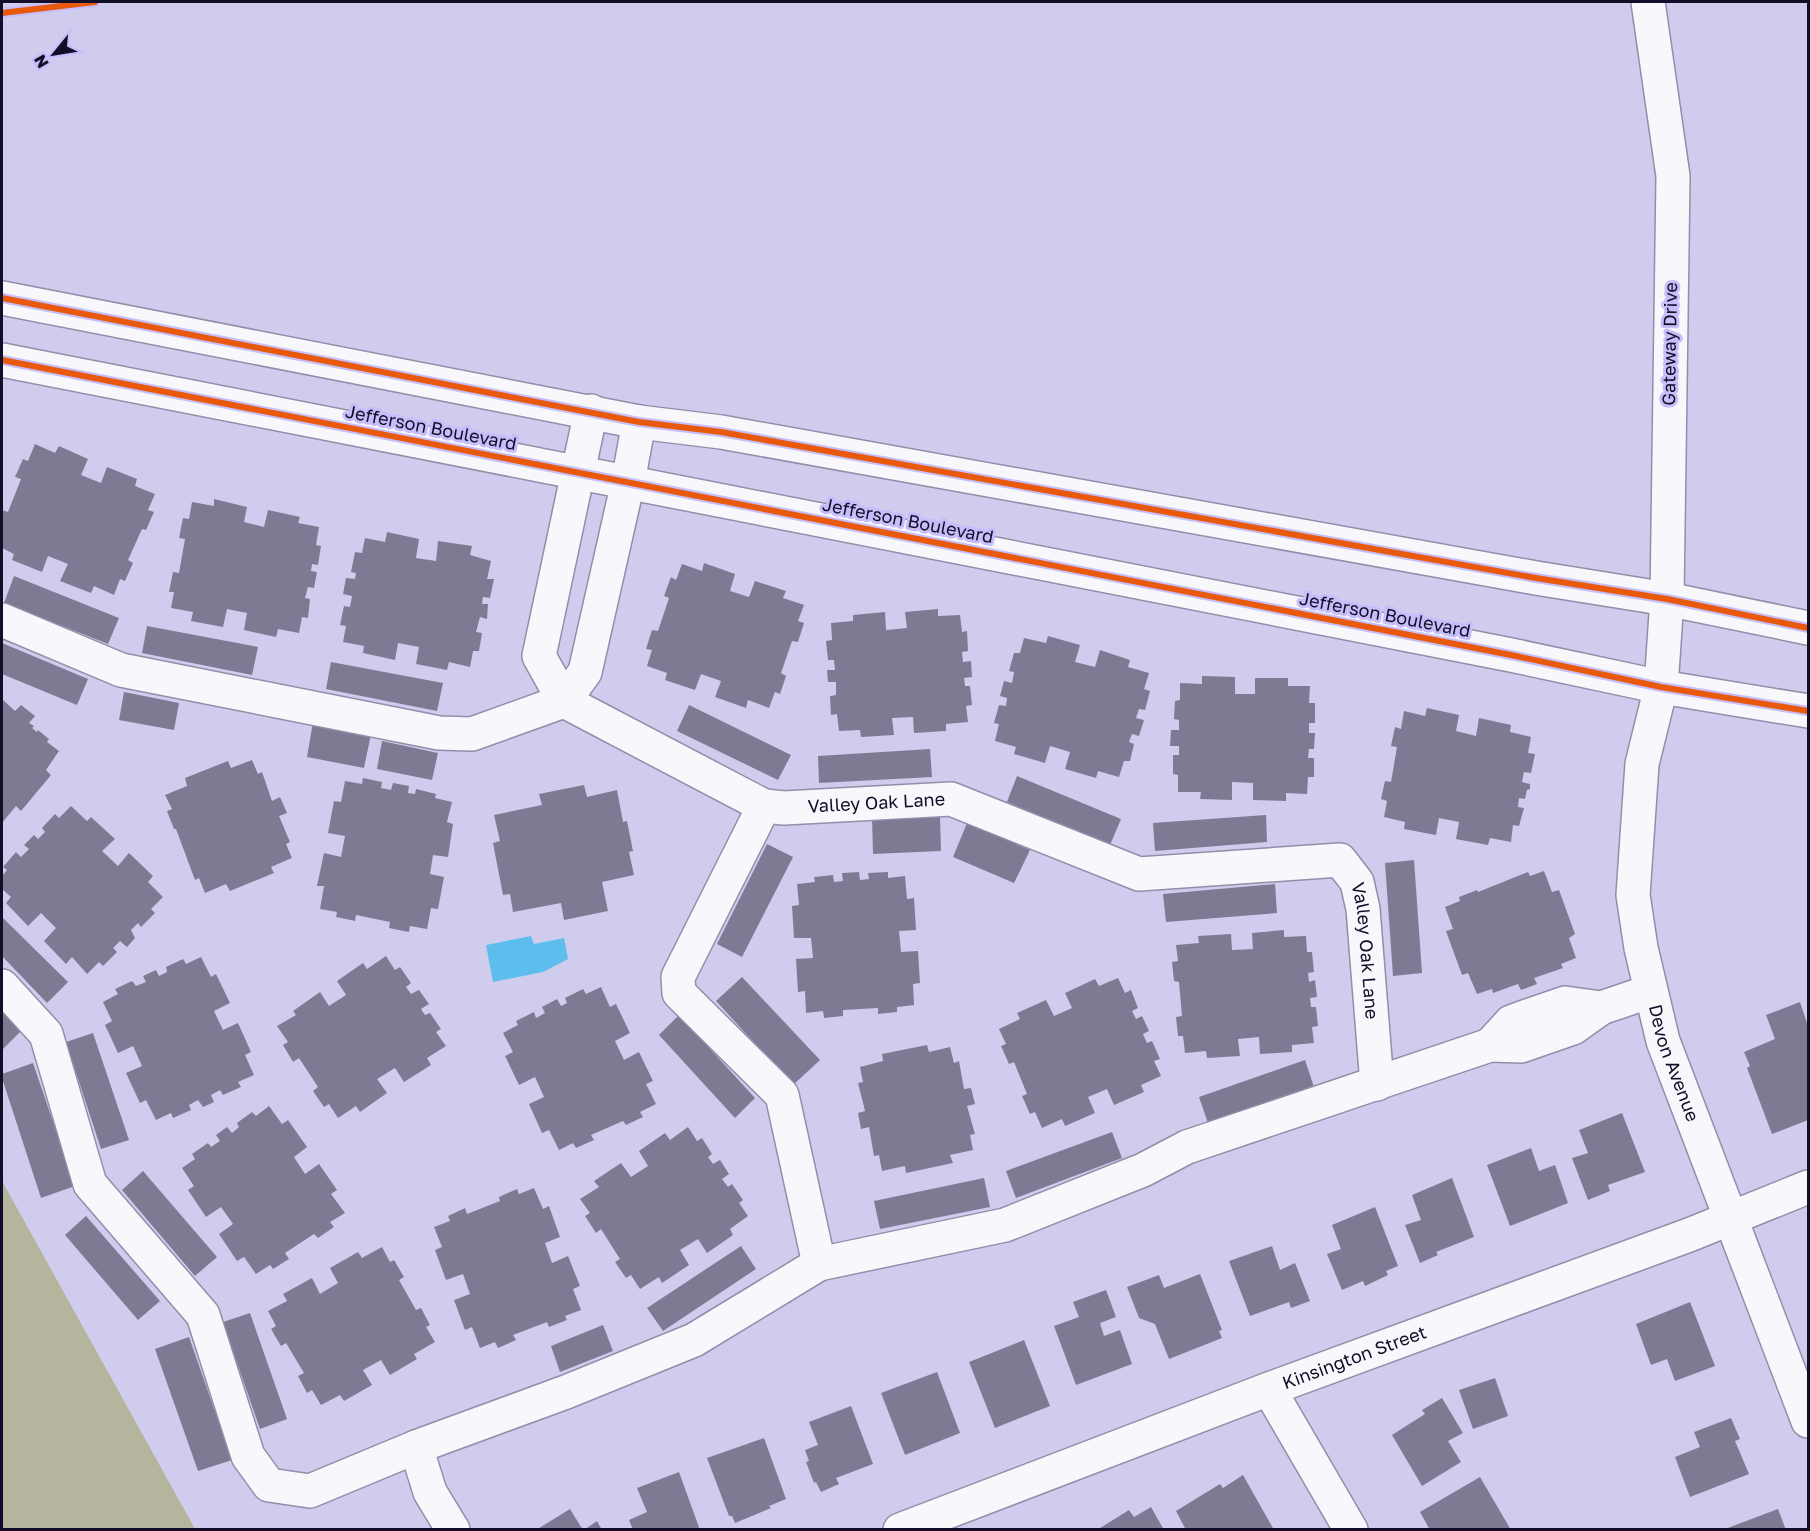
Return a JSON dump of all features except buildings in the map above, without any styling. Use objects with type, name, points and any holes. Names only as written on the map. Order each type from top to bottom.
[{"type":"main road","name":"Gateway Drive","points":[[1648,2],[1673,176],[1667,599],[1661,687]]},
{"type":"main road","points":[[2,297],[639,422],[722,432],[1536,578],[1667,599],[1809,628]]},
{"type":"main road","name":"Jefferson Boulevard","points":[[2,360],[1499,653],[1661,687],[1809,711]]},
{"type":"main road","points":[[591,411],[539,656],[564,700],[764,806],[678,977],[679,993],[782,1095],[819,1264]]},
{"type":"main road","points":[[2,620],[120,670],[439,733],[472,734],[564,700],[585,672],[628,482],[639,422]]},
{"type":"main road","name":"Devon Avenue","points":[[1661,687],[1642,764],[1633,895],[1641,948],[1663,1041],[1809,1421]]},
{"type":"main road","name":"Valley Oak Lane","points":[[764,806],[784,808],[951,799],[1139,874],[1340,860],[1357,882],[1363,909],[1377,1084]]},
{"type":"main road","points":[[2,986],[46,1034],[90,1184],[203,1315],[248,1456],[269,1485],[310,1491],[416,1447],[566,1392],[694,1340],[819,1264],[1005,1225],[1143,1170],[1188,1147],[1490,1046],[1521,1046],[1573,1028],[1601,1008],[1651,991]]},
{"type":"main road","name":"Kinsington Street","points":[[900,1530],[1269,1389],[1730,1220],[1809,1187]]},
{"type":"main road","points":[[1269,1389],[1352,1530]]},
{"type":"main road","points":[[416,1447],[430,1491],[453,1530]]},
{"type":"green space","points":[[2,1181],[195,1529],[2,1529]]},
{"type":"water","points":[[531,936],[534,944],[564,938],[568,959],[543,972],[493,982],[486,945]]},
{"type":"cycle path","points":[[2,13],[95,2]]},
{"type":"cycle path","points":[[2,298],[639,422],[721,432],[1536,578],[1667,599],[1808,628]]},
{"type":"cycle path","points":[[2,360],[1511,655],[1661,687],[1808,711]]}]
